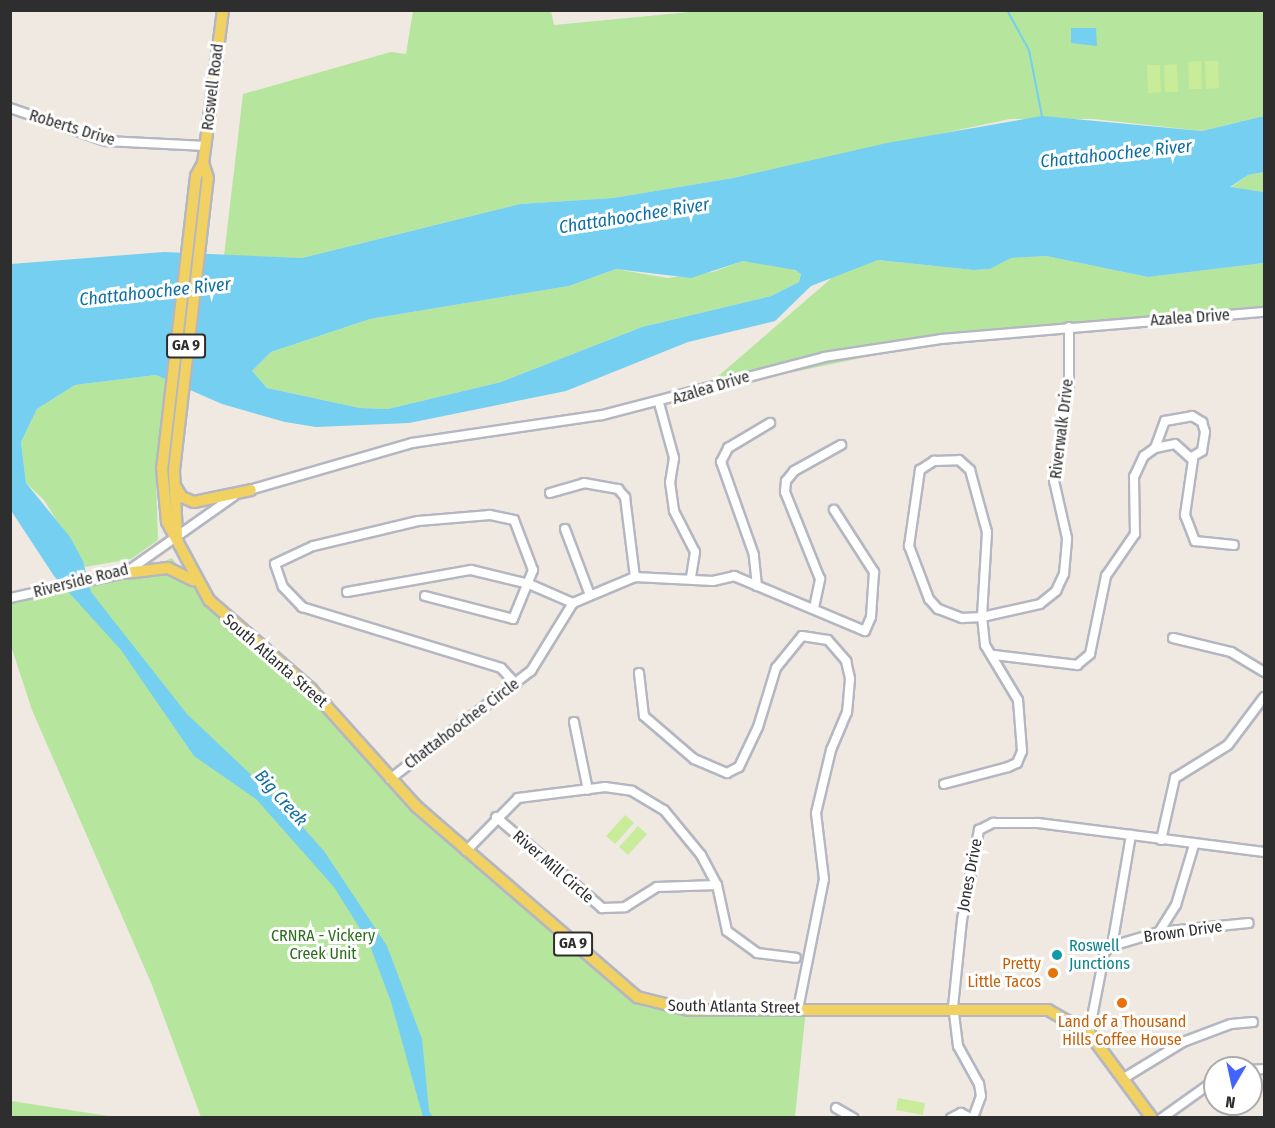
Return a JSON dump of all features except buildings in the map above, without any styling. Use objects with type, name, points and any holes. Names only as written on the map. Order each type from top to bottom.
[{"type":"main road","name":"Roswell Road","points":[[194,233],[196,176],[203,163],[206,146],[223,10]]},
{"type":"main road","name":"South Atlanta Street","points":[[194,233],[164,451],[164,503],[177,537],[200,587],[232,624],[311,689],[390,779],[466,850],[637,997],[676,1009],[953,1007],[1048,1010],[1089,1033],[1152,1118]]},
{"type":"main road","name":"South Atlanta Street","points":[[177,537],[174,459],[194,233]]},
{"type":"main road","points":[[174,483],[182,497],[194,502],[250,490]]},
{"type":"main road","points":[[125,573],[174,569],[200,587]]},
{"type":"street","name":"Roberts Drive","points":[[10,108],[106,141],[206,146]]},
{"type":"street","name":"Azalea Drive","points":[[177,537],[216,505],[250,490],[412,443],[659,403],[824,357],[1069,327],[1264,312]]},
{"type":"street","name":"Riverwalk Drive","points":[[982,617],[1040,604],[1056,591],[1064,574],[1067,538],[1054,481],[1069,384],[1069,327]]},
{"type":"street","points":[[659,403],[674,458],[670,482],[674,511],[695,552],[692,577]]},
{"type":"street","points":[[1155,448],[1165,421],[1192,416],[1202,422],[1205,432],[1202,452],[1192,458]]},
{"type":"street","points":[[757,586],[754,555],[721,462],[728,448],[770,423]]},
{"type":"street","points":[[994,655],[1077,665],[1090,654],[1106,576],[1135,534],[1134,477],[1143,456],[1155,448],[1175,444],[1192,458],[1195,469],[1185,515],[1189,532],[1203,545],[1234,545]]},
{"type":"street","points":[[814,608],[820,579],[785,492],[786,481],[794,471],[842,445]]},
{"type":"street","points":[[944,784],[1017,763],[1022,751],[1020,709],[982,634],[988,548],[970,470],[958,460],[928,463],[916,478],[909,531],[914,566],[938,609],[962,618],[982,617]]},
{"type":"street","points":[[550,493],[584,483],[618,489],[625,497],[635,577]]},
{"type":"street","points":[[347,592],[471,570],[529,584],[573,603],[635,577],[692,577],[713,581],[734,576],[865,631],[871,617],[874,572],[834,510]]},
{"type":"street","points":[[425,596],[506,620],[513,618],[533,570],[519,527],[507,516],[418,521],[354,534],[283,557],[275,564],[283,587],[302,607],[501,668],[516,684]]},
{"type":"street","points":[[565,529],[590,595]]},
{"type":"street","name":"Riverside Road","points":[[10,598],[125,573],[177,537]]},
{"type":"street","name":"Chattahoochee Circle","points":[[390,779],[531,671],[573,603]]},
{"type":"street","points":[[639,673],[644,716],[694,759],[727,773],[743,760],[776,668],[802,636],[828,640],[846,661],[850,679],[847,712],[831,750],[816,813],[824,879],[798,1009]]},
{"type":"street","points":[[1173,638],[1231,652],[1264,672]]},
{"type":"street","points":[[1161,840],[1175,778],[1228,745],[1264,697]]},
{"type":"street","points":[[574,722],[588,790]]},
{"type":"street","points":[[466,850],[496,817],[518,798],[588,790],[632,791],[656,803],[692,841],[717,885],[723,925],[735,938],[757,953],[796,958]]},
{"type":"street","name":"River Mill Circle","points":[[496,817],[602,908],[625,907],[657,887],[717,885]]},
{"type":"street","name":"Jones Drive","points":[[953,1007],[962,920],[979,830],[993,823],[1038,823],[1134,836]]},
{"type":"street","points":[[1089,1033],[1105,951],[1115,945],[1134,836],[1264,852]]},
{"type":"street","points":[[1159,932],[1176,905],[1194,845]]},
{"type":"street","name":"Brown Drive","points":[[1115,945],[1159,932],[1248,923]]},
{"type":"street","points":[[951,1118],[968,1117],[981,1096],[979,1084],[958,1046],[953,1007]]},
{"type":"street","points":[[1124,1078],[1183,1042],[1231,1024],[1253,1022]]},
{"type":"street","points":[[1162,1118],[1203,1089]]},
{"type":"street","points":[[836,1108],[853,1118]]},
{"type":"green space","points":[[711,10],[1264,11],[1264,116],[1202,131],[1093,119],[1010,119],[733,178],[613,198],[520,204],[302,258],[224,256],[243,94],[391,52],[406,54],[413,11],[551,11],[554,25]]},
{"type":"green space","points":[[1201,61],[1202,89],[1189,89],[1188,62]]},
{"type":"green space","points":[[1205,61],[1218,61],[1219,88],[1206,89]]},
{"type":"green space","points":[[1177,64],[1178,92],[1165,92],[1164,65]]},
{"type":"green space","points":[[1147,65],[1160,65],[1161,92],[1148,93]]},
{"type":"green space","points":[[1264,172],[1264,192],[1230,188],[1248,175]]},
{"type":"green space","points":[[1046,256],[1148,277],[1264,263],[1264,316],[919,346],[701,391],[834,276],[878,260],[973,270],[990,269],[1010,258]]},
{"type":"green space","points":[[743,261],[781,265],[801,273],[799,282],[771,296],[642,327],[501,382],[388,409],[360,408],[267,388],[252,371],[271,352],[370,319],[569,286],[616,269],[667,278],[713,272]]},
{"type":"green space","points":[[156,375],[166,379],[156,479],[158,540],[131,559],[85,567],[44,500],[26,483],[21,442],[37,409],[75,385]]},
{"type":"green space","name":"CRNRA - Vickery Creek Unit","points":[[172,558],[198,593],[633,996],[675,1007],[806,1008],[795,1117],[201,1117],[152,985],[32,710],[11,646],[10,602],[117,581]]},
{"type":"green space","points":[[625,815],[634,823],[615,844],[606,836]]},
{"type":"green space","points":[[638,826],[647,834],[628,855],[619,847]]},
{"type":"green space","points":[[898,1098],[925,1103],[923,1115],[896,1110]]},
{"type":"green space","points":[[11,1101],[115,1117],[11,1117]]},
{"type":"water","points":[[1071,28],[1096,28],[1097,46],[1071,43]]},
{"type":"water","name":"Chattahoochee River","points":[[1042,116],[1202,131],[1264,116],[1264,172],[1248,175],[1230,187],[1264,192],[1264,263],[1148,277],[1046,256],[1011,258],[990,269],[973,270],[878,260],[811,286],[775,321],[688,342],[566,391],[409,423],[316,427],[285,422],[222,404],[156,375],[75,385],[37,409],[21,442],[26,483],[70,537],[83,561],[91,592],[187,714],[283,805],[324,851],[387,946],[422,1039],[429,1111],[433,1117],[423,1117],[391,1002],[369,943],[334,887],[256,799],[194,756],[121,650],[54,576],[12,512],[11,264],[164,252],[302,258],[520,204],[613,198],[733,178],[887,143]],"holes":[[[743,261],[795,270],[801,274],[799,282],[771,296],[642,327],[501,382],[388,409],[360,408],[267,388],[252,371],[271,352],[370,319],[569,286],[616,269],[691,278]]]},
{"type":"waterway","points":[[1008,12],[1029,50],[1042,116]]},
{"type":"place","name":"Roswell Junctions","points":[[1057,955]]},
{"type":"place","name":"Pretty Little Tacos","points":[[1053,973]]},
{"type":"place","name":"Land of a Thousand Hills Coffee House","points":[[1122,1003]]},
{"type":"water label","name":"Big Creek","points":[[281,798]]}]
